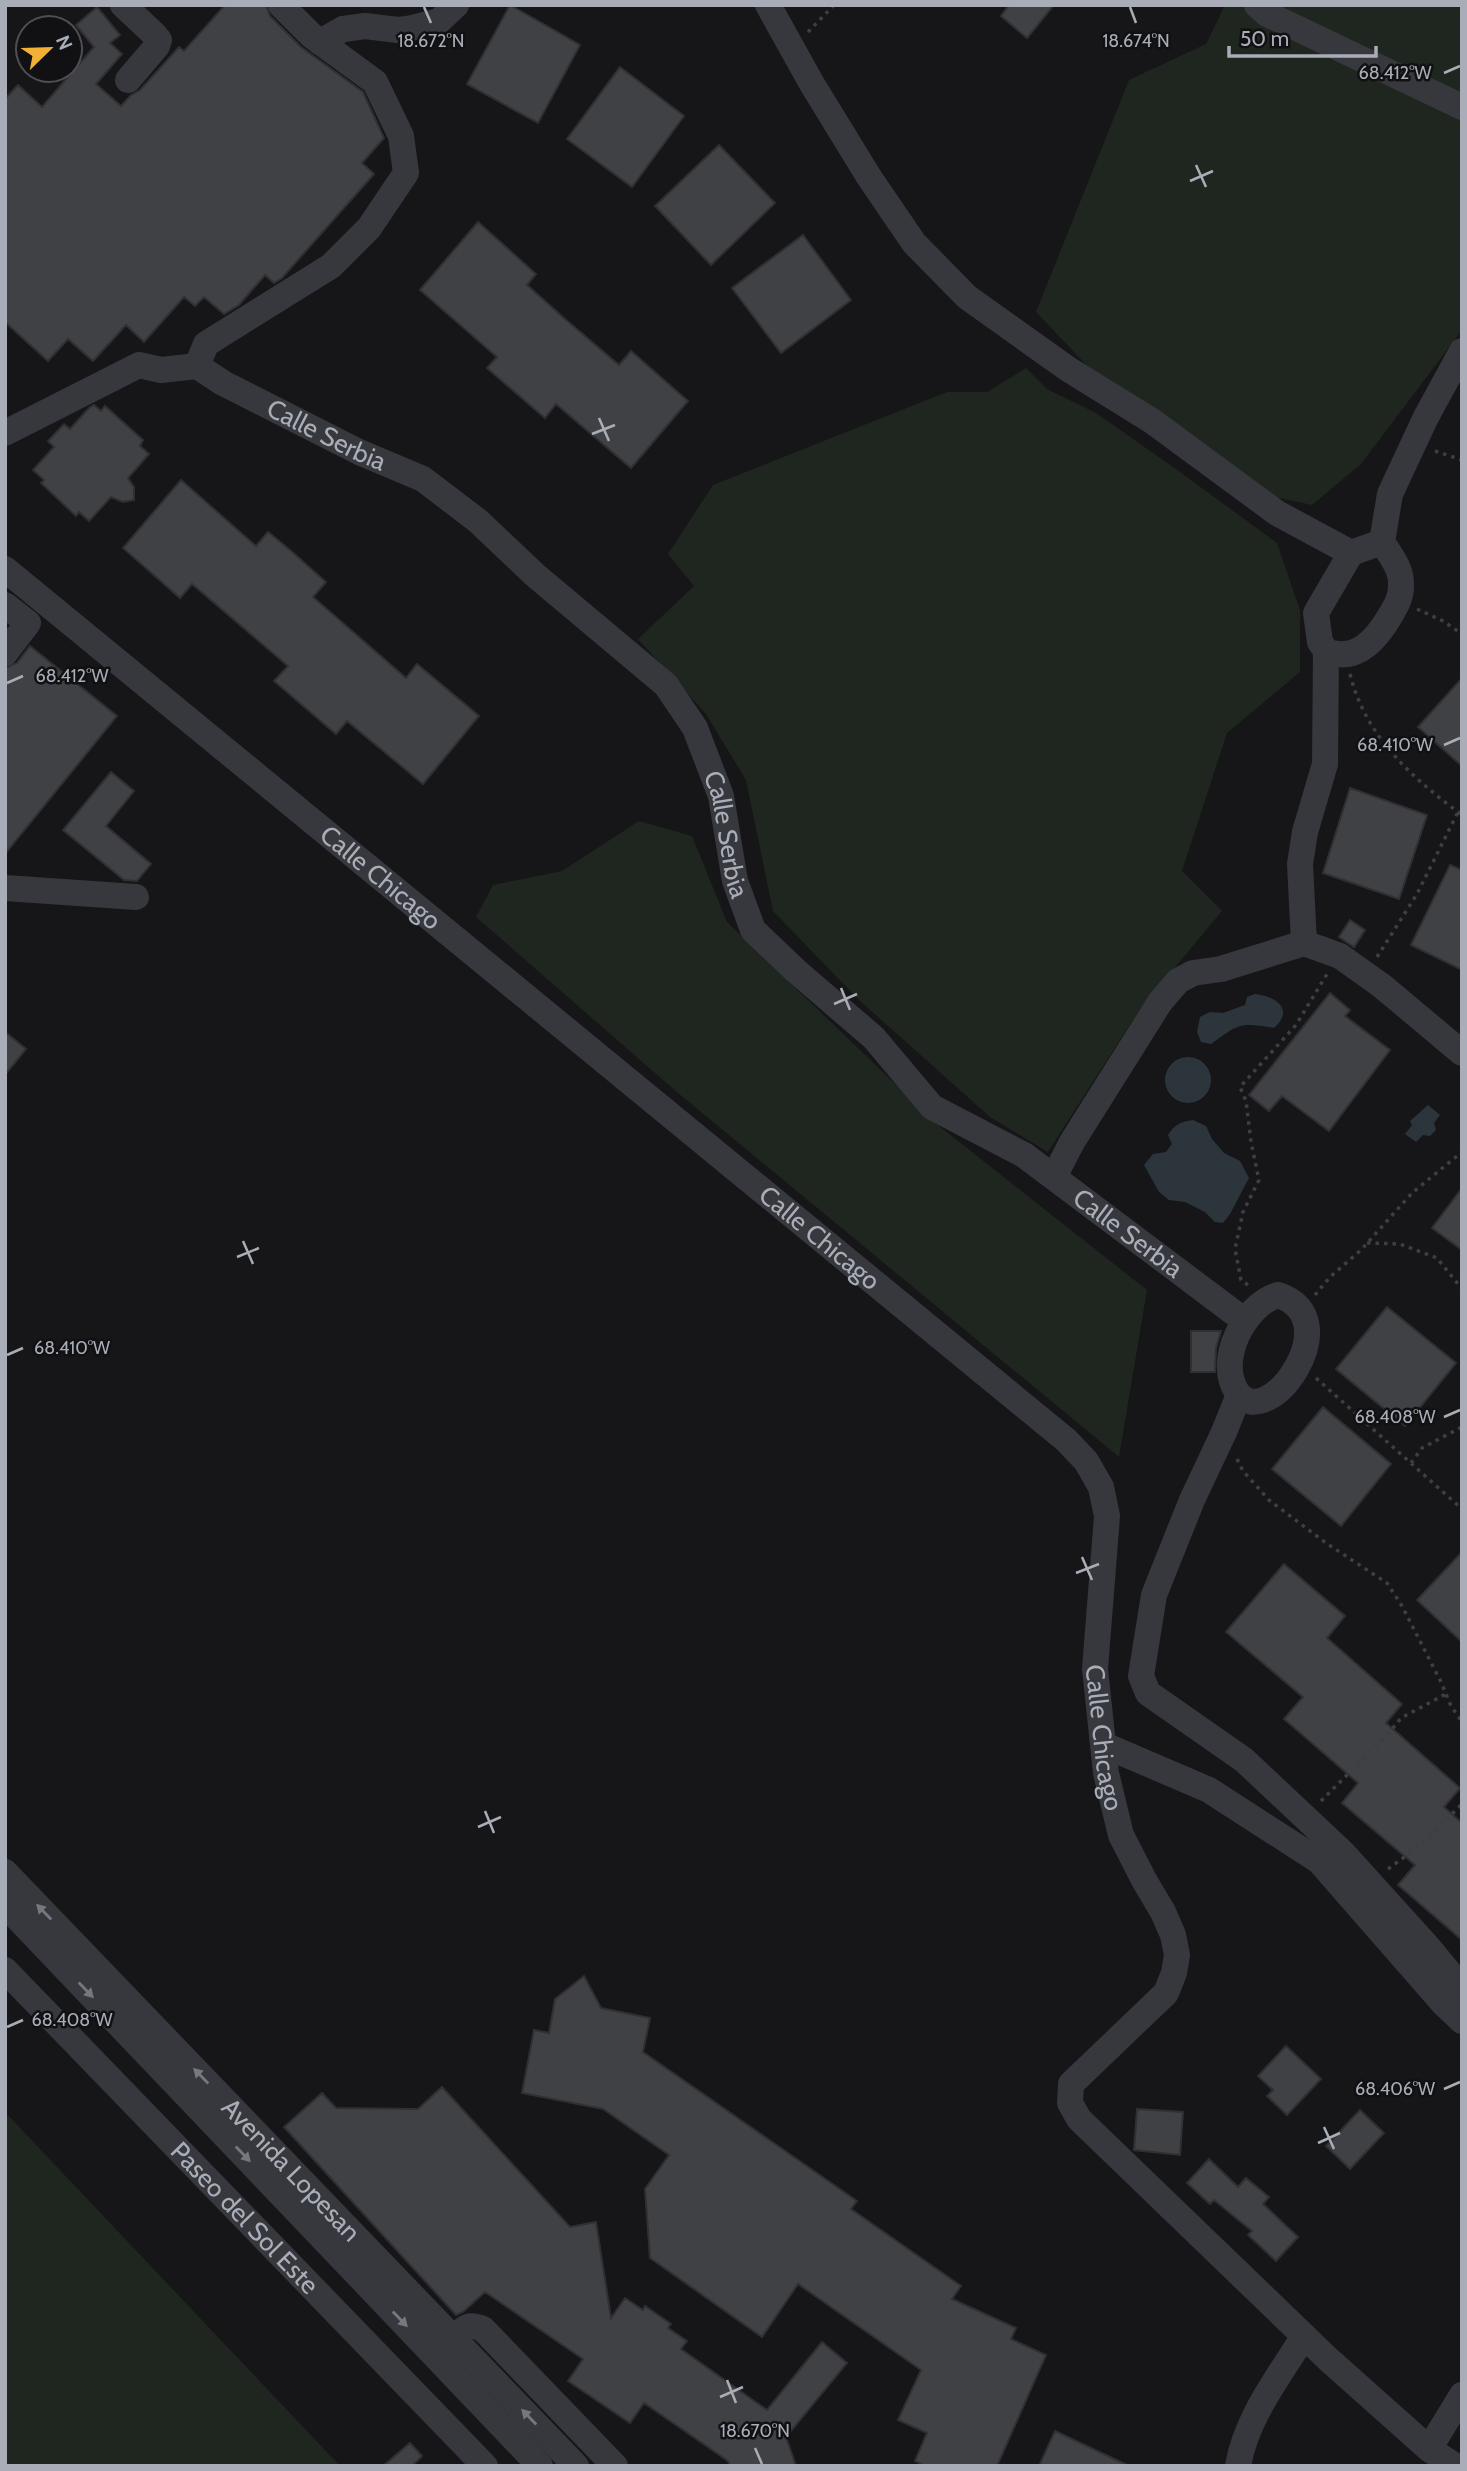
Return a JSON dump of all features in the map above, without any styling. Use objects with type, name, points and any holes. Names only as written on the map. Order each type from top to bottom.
[{"type":"street","points":[[123,5],[159,40],[128,80]]},
{"type":"street","points":[[5,433],[139,365],[161,370],[197,366],[206,344],[331,266],[369,228],[406,173],[401,135],[375,82],[320,42],[281,5]]},
{"type":"street","points":[[320,42],[343,29],[365,26],[398,30],[439,21],[456,5]]},
{"type":"street","points":[[768,5],[869,177],[914,243],[967,297],[1068,369],[1152,421],[1278,513],[1351,553]]},
{"type":"street","points":[[1257,5],[1267,14],[1462,107]]},
{"type":"street","points":[[1382,542],[1351,553],[1316,613],[1320,642],[1336,653],[1370,645],[1400,600],[1402,584],[1397,565],[1382,542],[1390,494],[1462,351]]},
{"type":"street","name":"Calle Serbia","points":[[197,366],[223,383],[359,452],[423,479],[478,521],[535,575],[666,685],[695,728],[721,796],[735,881],[753,930],[874,1038],[932,1107],[1024,1155],[1245,1321]]},
{"type":"street","name":"Calle Chicago","points":[[5,569],[1066,1440],[1087,1461],[1101,1487],[1107,1516],[1096,1669],[1106,1773],[1121,1835],[1163,1912],[1173,1935],[1177,1955],[1174,1973],[1166,1993],[1071,2084],[1070,2103],[1079,2119],[1304,2336]]},
{"type":"street","points":[[5,605],[28,624],[5,653]]},
{"type":"street","points":[[1304,943],[1300,864],[1305,832],[1325,764],[1336,653]]},
{"type":"street","points":[[5,888],[136,897]]},
{"type":"street","points":[[1054,1177],[1072,1143],[1160,1002],[1178,981],[1193,973],[1221,969],[1304,943],[1340,956],[1462,1053]]},
{"type":"street","points":[[1278,1295],[1291,1299],[1303,1310],[1307,1332],[1304,1353],[1284,1386],[1273,1396],[1262,1402],[1249,1401],[1238,1395],[1230,1379],[1230,1360],[1245,1321],[1267,1298],[1278,1295]]},
{"type":"street","points":[[1238,1395],[1154,1595],[1142,1676],[1148,1693],[1244,1760],[1303,1815],[1367,1879],[1462,1989]]},
{"type":"street","points":[[1104,1745],[1209,1790],[1319,1860],[1443,2003],[1462,2021]]},
{"type":"street","name":"Avenida Lopesan","points":[[5,1872],[576,2466]]},
{"type":"street","name":"Avenida Lopesan","points":[[5,1905],[540,2466]]},
{"type":"street","name":"Paseo del Sol Este","points":[[5,1970],[485,2466]]},
{"type":"street","points":[[454,2338],[466,2326],[483,2329],[615,2466]]},
{"type":"street","points":[[1238,2466],[1240,2451],[1261,2404],[1304,2336],[1429,2449],[1455,2466]]},
{"type":"street","points":[[1429,2449],[1462,2395]]},
{"type":"path","points":[[792,48],[834,5]]},
{"type":"path","points":[[1413,445],[1462,460]]},
{"type":"path","points":[[1400,600],[1443,621],[1462,634]]},
{"type":"path","points":[[1336,653],[1374,732],[1402,766],[1460,814],[1418,894],[1383,950],[1364,973]]},
{"type":"path","points":[[1267,1298],[1241,1279],[1235,1249],[1243,1212],[1259,1180],[1246,1101],[1240,1087],[1296,1025],[1340,956]]},
{"type":"path","points":[[1303,1310],[1329,1277],[1367,1243],[1412,1193],[1462,1152]]},
{"type":"path","points":[[1367,1243],[1400,1244],[1437,1258],[1462,1289]]},
{"type":"path","points":[[1299,1363],[1462,1509]]},
{"type":"path","points":[[1411,1463],[1422,1448],[1462,1427]]},
{"type":"path","points":[[1224,1432],[1243,1471],[1269,1500],[1326,1543],[1387,1583],[1402,1606],[1451,1706],[1462,1722]]},
{"type":"path","points":[[1303,1815],[1323,1799],[1401,1718],[1446,1694]]},
{"type":"path","points":[[1367,1879],[1406,1858],[1462,1804]]},
{"type":"shaded area","points":[[1225,5],[1462,5],[1462,330],[1361,464],[1312,505],[1260,494],[1092,371],[1036,312],[1129,80],[1206,44]]},
{"type":"shaded area","points":[[1026,368],[1047,389],[1096,413],[1277,543],[1300,610],[1300,672],[1227,733],[1182,871],[1222,911],[1138,1012],[1048,1152],[990,1117],[859,1000],[773,911],[746,780],[706,714],[638,639],[694,586],[668,554],[713,485],[947,392],[987,392]]},
{"type":"shaded area","points":[[639,821],[692,836],[727,922],[939,1126],[1147,1290],[1119,1457],[678,1093],[476,917],[493,885],[562,871]]},
{"type":"shaded area","points":[[1255,994],[1276,1001],[1283,1010],[1280,1021],[1274,1028],[1240,1026],[1211,1044],[1201,1042],[1197,1032],[1200,1017],[1210,1012],[1223,1013],[1245,1005],[1247,997]]},
{"type":"shaded area","points":[[1188,1057],[1204,1064],[1211,1080],[1204,1096],[1188,1103],[1172,1096],[1165,1080],[1172,1064]]},
{"type":"shaded area","points":[[1428,1105],[1440,1115],[1434,1123],[1436,1130],[1430,1136],[1423,1135],[1416,1142],[1405,1134],[1412,1125],[1410,1121]]},
{"type":"shaded area","points":[[1193,1120],[1206,1126],[1212,1139],[1224,1153],[1240,1161],[1249,1178],[1223,1223],[1215,1222],[1205,1212],[1185,1202],[1169,1200],[1159,1192],[1144,1165],[1153,1154],[1166,1152],[1172,1144],[1168,1135],[1176,1126]]},
{"type":"shaded area","points":[[5,2112],[340,2466],[5,2466]]},
{"type":"building","points":[[225,5],[266,5],[270,16],[301,47],[363,92],[384,138],[362,163],[374,174],[282,278],[274,283],[265,275],[239,305],[224,314],[204,297],[195,306],[184,297],[144,342],[126,325],[93,361],[68,339],[48,361],[5,322],[5,99],[18,85],[42,107],[62,84],[84,84],[84,59],[94,47],[84,35],[84,18],[97,7],[120,35],[110,43],[122,54],[96,84],[121,106],[140,90],[179,47],[184,51]]},
{"type":"building","points":[[510,5],[580,45],[538,123],[467,84]]},
{"type":"building","points":[[1009,5],[1054,5],[1027,38],[1001,16]]},
{"type":"building","points":[[620,67],[684,116],[632,187],[567,139]]},
{"type":"building","points":[[719,145],[775,203],[711,265],[655,206]]},
{"type":"building","points":[[478,222],[536,274],[527,285],[565,319],[619,365],[631,351],[688,401],[631,468],[556,404],[545,418],[487,368],[497,357],[420,290]]},
{"type":"building","points":[[803,235],[851,300],[781,353],[732,288]]},
{"type":"building","points":[[94,405],[101,411],[105,406],[143,440],[140,446],[149,454],[128,478],[134,487],[134,500],[123,502],[111,497],[89,521],[79,512],[76,516],[41,483],[44,480],[33,470],[54,447],[48,441],[64,424],[70,429]]},
{"type":"building","points":[[181,480],[256,546],[268,532],[290,550],[326,582],[313,597],[406,678],[417,664],[479,716],[423,784],[347,721],[336,734],[274,681],[288,666],[192,584],[180,598],[123,548]]},
{"type":"building","points":[[30,646],[117,716],[5,854],[5,668],[17,663]]},
{"type":"building","points":[[1462,678],[1462,766],[1418,727]]},
{"type":"building","points":[[111,772],[134,791],[106,826],[151,864],[137,881],[124,880],[63,830]]},
{"type":"building","points":[[1350,788],[1427,815],[1399,899],[1323,873]]},
{"type":"building","points":[[1450,865],[1462,870],[1462,970],[1411,945]]},
{"type":"building","points":[[1350,920],[1365,930],[1354,947],[1339,937]]},
{"type":"building","points":[[1330,993],[1350,1010],[1345,1016],[1390,1050],[1329,1131],[1282,1096],[1269,1111],[1249,1095]]},
{"type":"building","points":[[5,1032],[26,1049],[5,1075]]},
{"type":"building","points":[[1462,1188],[1462,1250],[1432,1228]]},
{"type":"building","points":[[1387,1307],[1456,1363],[1405,1426],[1336,1369]]},
{"type":"building","points":[[1191,1331],[1221,1331],[1216,1348],[1215,1372],[1191,1372]]},
{"type":"building","points":[[1323,1407],[1391,1464],[1341,1526],[1272,1469]]},
{"type":"building","points":[[1462,1552],[1462,1642],[1417,1600]]},
{"type":"building","points":[[1284,1564],[1345,1616],[1327,1638],[1402,1704],[1386,1723],[1460,1788],[1444,1807],[1462,1823],[1462,1940],[1398,1885],[1415,1865],[1342,1803],[1358,1783],[1284,1719],[1303,1697],[1226,1632]]},
{"type":"building","points":[[584,1976],[601,2008],[650,2018],[643,2052],[857,2201],[851,2209],[961,2286],[952,2299],[1016,2328],[1011,2339],[1046,2355],[997,2466],[925,2466],[915,2461],[927,2433],[898,2420],[921,2370],[798,2284],[762,2337],[650,2258],[645,2189],[669,2155],[603,2109],[522,2093],[534,2030],[549,2033],[555,1999]]},
{"type":"building","points":[[1286,2046],[1321,2079],[1287,2115],[1267,2096],[1273,2090],[1258,2076]]},
{"type":"building","points":[[442,2087],[570,2227],[596,2222],[611,2318],[625,2298],[643,2310],[645,2306],[671,2324],[668,2328],[687,2341],[681,2349],[767,2410],[822,2342],[847,2363],[786,2437],[796,2466],[730,2466],[728,2461],[644,2403],[630,2423],[568,2381],[583,2359],[485,2292],[456,2315],[284,2127],[322,2093],[336,2108],[418,2109]]},
{"type":"building","points":[[1137,2109],[1183,2112],[1180,2155],[1134,2150]]},
{"type":"building","points":[[1360,2110],[1384,2133],[1350,2169],[1326,2146]]},
{"type":"building","points":[[1209,2159],[1238,2187],[1246,2178],[1269,2197],[1263,2204],[1298,2237],[1276,2261],[1248,2235],[1252,2231],[1214,2200],[1210,2204],[1187,2183]]},
{"type":"building","points":[[1055,2431],[1129,2466],[1039,2466]]},
{"type":"building","points":[[410,2443],[422,2456],[412,2466],[383,2466]]}]
